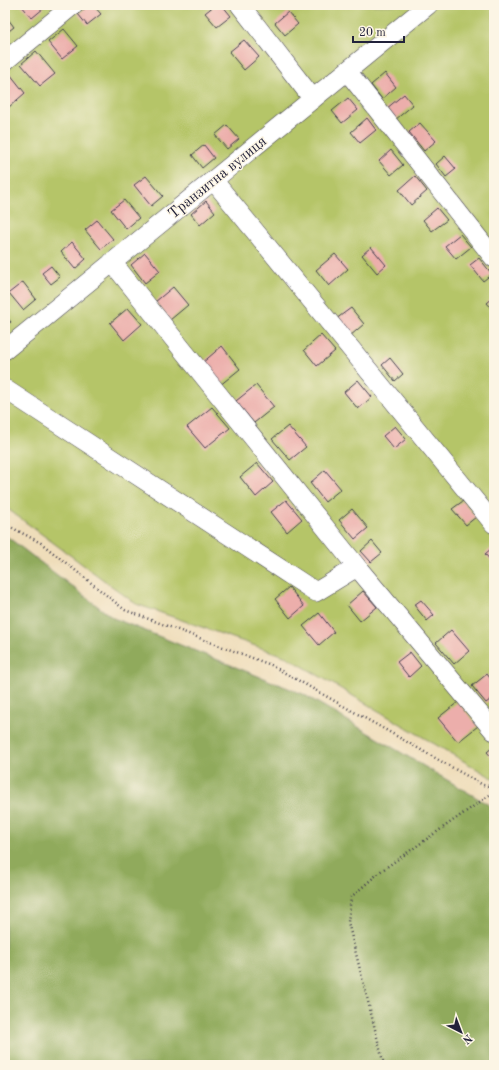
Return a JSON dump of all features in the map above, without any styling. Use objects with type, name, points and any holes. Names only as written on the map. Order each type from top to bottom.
[{"type":"street","points":[[5,61],[73,5]]},
{"type":"street","points":[[240,5],[313,99]]},
{"type":"street","name":"Транзитна вулиця","points":[[5,350],[428,5]]},
{"type":"street","points":[[347,71],[494,258]]},
{"type":"street","points":[[213,180],[494,524]]},
{"type":"street","points":[[112,262],[357,567],[494,731]]},
{"type":"street","points":[[5,389],[316,592],[357,567]]},
{"type":"path","points":[[5,524],[41,543],[125,610],[270,665],[483,785],[494,787]]},
{"type":"path","points":[[384,1065],[348,922],[351,897],[381,871],[494,792]]},
{"type":"green space","points":[[5,5],[494,5],[494,779],[287,657],[136,604],[5,507]]},
{"type":"green space","points":[[5,535],[113,618],[303,694],[494,808],[494,1065],[5,1065]]},
{"type":"building","points":[[21,5],[42,5],[44,8],[32,18]]},
{"type":"building","points":[[89,5],[93,5],[101,14],[87,25],[78,14]]},
{"type":"building","points":[[215,5],[222,5],[231,16],[217,27],[205,13]]},
{"type":"building","points":[[288,12],[298,24],[285,35],[275,23]]},
{"type":"building","points":[[5,15],[14,27],[5,34]]},
{"type":"building","points":[[64,29],[78,46],[62,59],[48,42]]},
{"type":"building","points":[[244,40],[259,57],[244,70],[229,52]]},
{"type":"building","points":[[36,51],[55,74],[40,86],[21,64]]},
{"type":"building","points":[[385,73],[396,87],[382,99],[371,85]]},
{"type":"building","points":[[10,74],[25,93],[9,107],[5,102],[5,79]]},
{"type":"building","points":[[404,94],[413,105],[395,120],[386,109]]},
{"type":"building","points":[[348,98],[358,110],[342,123],[332,111]]},
{"type":"building","points":[[367,118],[376,130],[360,143],[351,132]]},
{"type":"building","points":[[420,123],[436,141],[424,151],[409,132]]},
{"type":"building","points":[[227,125],[239,139],[227,149],[215,135]]},
{"type":"building","points":[[204,145],[214,158],[202,168],[192,155]]},
{"type":"building","points":[[391,150],[403,165],[391,175],[379,161]]},
{"type":"building","points":[[445,156],[456,169],[446,177],[436,164]]},
{"type":"building","points":[[146,176],[163,196],[151,206],[134,185]]},
{"type":"building","points":[[415,176],[427,191],[411,205],[399,190]]},
{"type":"building","points":[[124,200],[139,218],[126,229],[111,210]]},
{"type":"building","points":[[206,201],[215,212],[200,225],[191,214]]},
{"type":"building","points":[[437,208],[447,220],[432,231],[423,220]]},
{"type":"building","points":[[97,220],[113,239],[101,249],[85,230]]},
{"type":"building","points":[[460,234],[471,247],[456,259],[445,246]]},
{"type":"building","points":[[72,242],[86,259],[75,269],[61,252]]},
{"type":"building","points":[[371,247],[386,265],[377,273],[362,255]]},
{"type":"building","points":[[145,253],[160,271],[145,283],[131,265]]},
{"type":"building","points":[[335,254],[348,269],[329,286],[316,270]]},
{"type":"building","points":[[479,258],[492,274],[483,281],[470,265]]},
{"type":"building","points":[[51,266],[60,277],[51,284],[42,273]]},
{"type":"building","points":[[23,282],[36,299],[23,310],[9,293]]},
{"type":"building","points":[[173,287],[188,305],[170,320],[155,302]]},
{"type":"building","points":[[494,297],[494,311],[487,303]]},
{"type":"building","points":[[128,308],[142,324],[124,340],[110,323]]},
{"type":"building","points":[[351,308],[364,324],[350,336],[336,319]]},
{"type":"building","points":[[5,315],[11,322],[5,326]]},
{"type":"building","points":[[321,335],[335,351],[317,366],[304,350]]},
{"type":"building","points":[[222,346],[240,369],[219,386],[201,364]]},
{"type":"building","points":[[390,358],[403,374],[395,381],[382,365]]},
{"type":"building","points":[[358,380],[372,397],[358,409],[344,392]]},
{"type":"building","points":[[256,385],[274,407],[254,423],[236,401]]},
{"type":"building","points":[[212,407],[230,428],[205,448],[187,427]]},
{"type":"building","points":[[288,426],[306,447],[290,460],[272,439]]},
{"type":"building","points":[[395,426],[406,439],[394,449],[383,436]]},
{"type":"building","points":[[257,463],[273,482],[256,497],[240,477]]},
{"type":"building","points":[[325,470],[341,489],[325,502],[310,483]]},
{"type":"building","points":[[286,500],[302,519],[287,532],[271,512]]},
{"type":"building","points":[[463,501],[476,517],[466,525],[452,509]]},
{"type":"building","points":[[352,509],[368,528],[355,539],[339,520]]},
{"type":"building","points":[[372,541],[382,553],[371,562],[361,551]]},
{"type":"building","points":[[492,548],[494,550],[494,564],[485,554]]},
{"type":"building","points":[[289,587],[304,606],[290,618],[275,599]]},
{"type":"building","points":[[363,591],[377,607],[360,621],[347,605]]},
{"type":"building","points":[[421,600],[434,615],[427,621],[414,605]]},
{"type":"building","points":[[319,613],[334,632],[319,645],[303,626]]},
{"type":"building","points":[[451,630],[469,651],[454,664],[436,643]]},
{"type":"building","points":[[410,652],[421,666],[409,677],[397,662]]},
{"type":"building","points":[[487,674],[494,683],[494,697],[486,703],[472,686]]},
{"type":"building","points":[[458,702],[478,726],[458,742],[438,718]]},
{"type":"building","points":[[494,746],[494,760],[487,752]]}]
